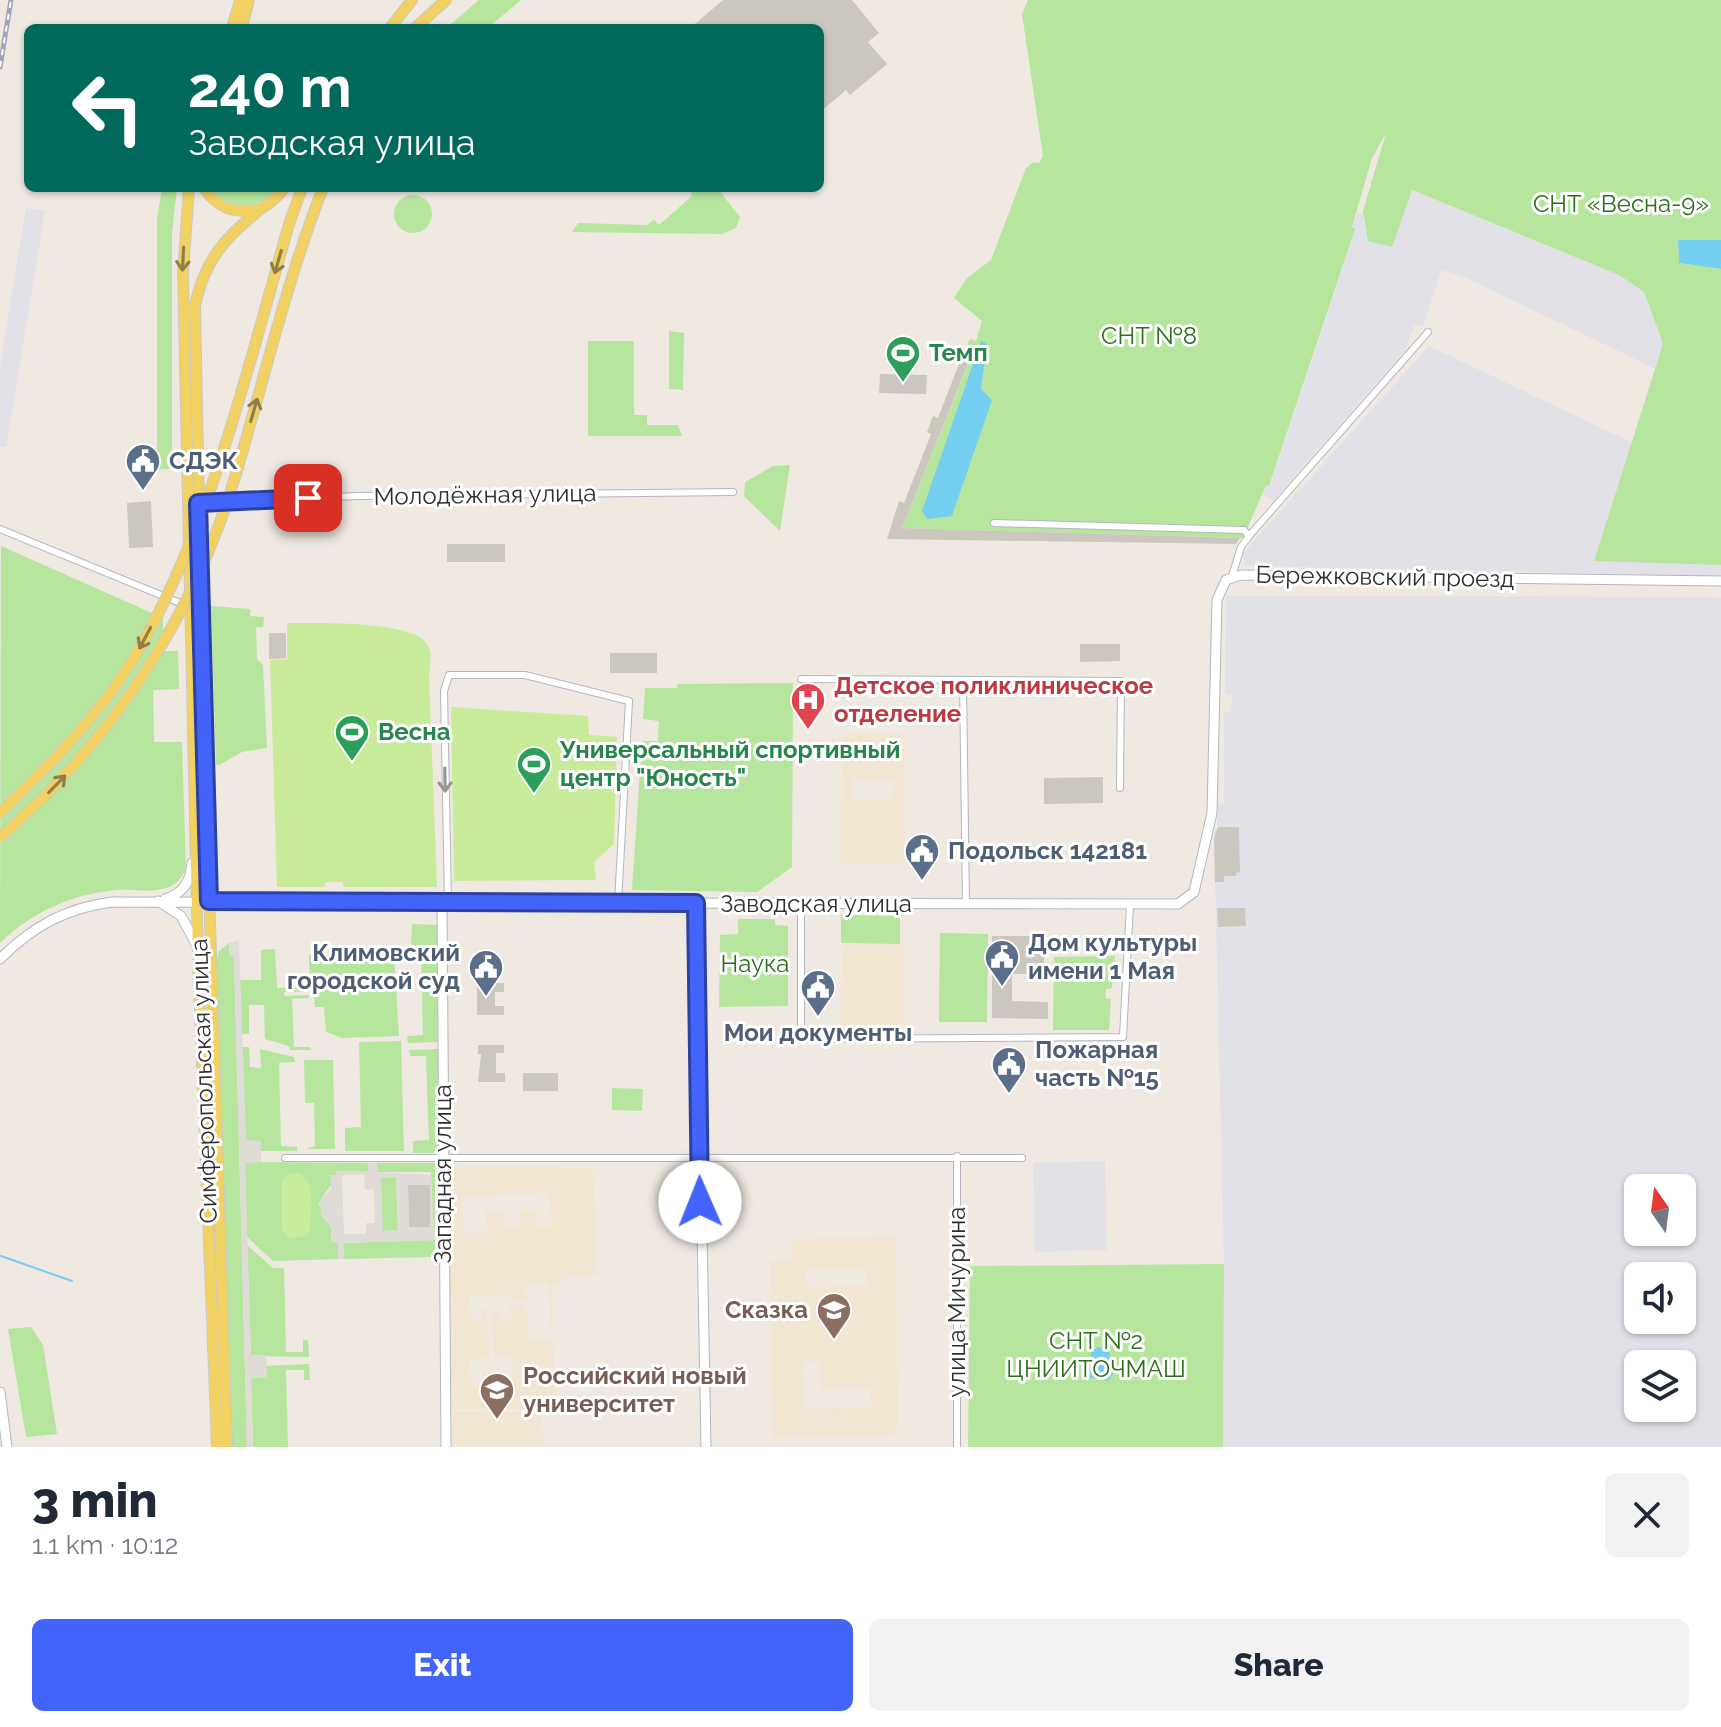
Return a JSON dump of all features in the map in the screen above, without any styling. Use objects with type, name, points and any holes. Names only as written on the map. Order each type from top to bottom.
[{"type":"main road","points":[[233,24],[240,0]]},
{"type":"main road","points":[[243,24],[249,0]]},
{"type":"main road","points":[[390,24],[405,0]]},
{"type":"main road","points":[[391,24],[412,0]]},
{"type":"main road","points":[[417,24],[435,0]]},
{"type":"main road","points":[[419,24],[446,0]]},
{"type":"main road","name":"Симферопольская улица","points":[[189,192],[183,272],[209,901],[227,1447]]},
{"type":"main road","points":[[208,192],[225,208],[250,211],[262,208]]},
{"type":"main road","name":"Симферопольская улица","points":[[217,1447],[196,901],[191,605],[195,305],[201,278],[224,240],[272,203],[281,192]]},
{"type":"main road","points":[[0,813],[45,770],[113,687],[140,647],[184,562],[215,482],[301,192]]},
{"type":"main road","points":[[0,837],[58,783],[99,737],[157,655],[202,567],[234,481],[306,231],[321,192]]},
{"type":"street","points":[[1232,576],[1241,547],[1249,536],[1428,332]]},
{"type":"street","name":"Молодёжная улица","points":[[193,503],[358,496],[733,492]]},
{"type":"street","points":[[994,523],[1167,526],[1244,530],[1249,536]]},
{"type":"street","points":[[0,529],[173,602],[191,605]]},
{"type":"street","name":"Бережковский проезд","points":[[1213,801],[1217,600],[1222,585],[1232,576],[1721,581]]},
{"type":"street","points":[[445,902],[444,691],[449,675],[525,675],[629,701],[618,903]]},
{"type":"street","points":[[801,679],[1121,681],[1120,788]]},
{"type":"street","points":[[963,681],[966,905]]},
{"type":"street","name":"Заводская улица","points":[[0,959],[39,925],[62,914],[90,905],[158,901],[1178,904],[1190,897],[1213,801]]},
{"type":"street","points":[[158,901],[179,894],[186,885],[196,839]]},
{"type":"street","points":[[158,901],[181,916],[193,933],[198,956]]},
{"type":"street","name":"Западная улица","points":[[445,902],[443,1159],[446,1447]]},
{"type":"street","points":[[696,903],[706,1447]]},
{"type":"street","points":[[801,904],[801,1039],[867,1040],[1123,1037],[1130,905]]},
{"type":"street","name":"улица Мичурина","points":[[957,1156],[957,1447]]},
{"type":"street","points":[[285,1158],[1022,1158]]},
{"type":"street","points":[[0,1392],[7,1447]]},
{"type":"shaded area","points":[[1411,190],[1619,275],[1644,292],[1663,344],[1656,369],[1462,276],[1441,270],[1423,327],[1414,325],[1406,349],[1274,500],[1263,495],[1266,484],[1270,485],[1323,327],[1355,229],[1352,228],[1357,213],[1363,214],[1368,241]]},
{"type":"shaded area","points":[[26,208],[45,211],[6,447],[0,447],[0,367]]},
{"type":"shaded area","points":[[1429,346],[1633,443],[1594,561],[1721,565],[1721,576],[1245,566],[1243,553]]},
{"type":"shaded area","points":[[1226,596],[1721,597],[1721,1447],[1223,1447],[1224,1264],[1214,832],[1218,831],[1217,805],[1224,804],[1224,714],[1231,710],[1232,694],[1225,694]]},
{"type":"shaded area","points":[[842,734],[905,734],[905,863],[841,863]],"holes":[[[852,779],[893,780],[894,799],[853,799]]]},
{"type":"shaded area","points":[[239,940],[246,1140],[261,1141],[261,1162],[245,1163],[251,1355],[266,1355],[267,1377],[251,1378],[253,1447],[247,1447],[234,956],[229,956],[229,943]]},
{"type":"shaded area","points":[[842,945],[903,945],[903,1030],[841,1030]]},
{"type":"shaded area","points":[[1105,1161],[1107,1250],[1035,1252],[1033,1163]]},
{"type":"shaded area","points":[[368,1163],[377,1163],[377,1172],[431,1175],[435,1240],[344,1243],[344,1259],[338,1259],[338,1243],[331,1242],[331,1226],[321,1215],[320,1200],[331,1190],[330,1175],[336,1175],[337,1171],[368,1171]],"holes":[[[364,1174],[365,1189],[374,1190],[375,1223],[366,1223],[366,1234],[344,1234],[342,1175]],[[396,1177],[398,1230],[383,1231],[381,1178]],[[429,1185],[430,1226],[409,1227],[408,1186]]]},
{"type":"shaded area","points":[[447,1167],[593,1168],[597,1275],[568,1276],[552,1286],[555,1409],[449,1409]],"holes":[[[550,1193],[551,1226],[535,1226],[534,1210],[520,1210],[520,1227],[503,1228],[502,1210],[486,1210],[487,1233],[463,1233],[462,1196]],[[549,1283],[551,1338],[528,1339],[526,1305],[510,1306],[511,1319],[499,1319],[498,1308],[492,1309],[494,1358],[511,1357],[512,1383],[500,1383],[499,1372],[483,1373],[483,1384],[471,1385],[470,1359],[489,1358],[487,1309],[481,1309],[482,1320],[471,1321],[470,1296],[509,1294],[510,1300],[527,1299],[526,1284]]]},
{"type":"shaded area","name":"Сказка","points":[[896,1237],[898,1427],[892,1435],[773,1437],[770,1261],[792,1261],[792,1239]],"holes":[[[866,1269],[867,1286],[807,1287],[806,1270]],[[820,1361],[821,1390],[870,1388],[871,1407],[804,1409],[802,1362]]]},
{"type":"shaded area","name":"Российский новый университет","points":[[452,1412],[542,1412],[543,1445],[453,1446]]},
{"type":"green space","points":[[479,0],[521,0],[493,24],[451,24]]},
{"type":"green space","points":[[1028,0],[1721,0],[1721,240],[1678,241],[1679,263],[1721,269],[1721,565],[1594,561],[1663,344],[1644,292],[1619,275],[1412,190],[1392,247],[1368,241],[1363,211],[1386,133],[1372,158],[1352,227],[1355,229],[1269,486],[1266,485],[1243,538],[902,528],[970,360],[962,356],[970,339],[976,341],[982,321],[954,298],[967,278],[991,260],[1026,168],[1034,162],[1039,163],[1043,156],[1022,14]]},
{"type":"green space","points":[[161,192],[177,192],[172,233],[172,469],[157,469],[157,218]]},
{"type":"green space","points":[[214,192],[274,192],[262,201],[244,205]]},
{"type":"green space","points":[[690,192],[720,192],[740,217],[736,228],[722,234],[572,232],[578,223],[647,225],[654,220],[659,225],[692,196]]},
{"type":"green space","points":[[413,195],[426,201],[432,214],[426,227],[413,233],[400,227],[394,214],[400,201]]},
{"type":"green space","points":[[669,331],[684,333],[683,390],[669,389]]},
{"type":"green space","points":[[588,341],[634,341],[634,415],[647,415],[647,425],[678,425],[682,436],[588,436]]},
{"type":"green space","points":[[790,465],[780,531],[744,496],[745,482],[773,466]]},
{"type":"green space","points":[[1,546],[163,618],[163,651],[178,651],[179,689],[153,690],[154,742],[182,742],[186,867],[179,880],[166,888],[116,890],[68,900],[25,922],[0,943]]},
{"type":"green space","points":[[211,606],[250,609],[250,616],[264,617],[263,627],[256,627],[257,659],[263,665],[267,748],[242,752],[219,765],[216,764]]},
{"type":"green space","name":"Весна","points":[[287,623],[384,627],[418,636],[427,644],[431,655],[429,675],[437,887],[343,887],[343,882],[325,882],[325,887],[277,887],[270,660],[287,659]]},
{"type":"green space","points":[[793,683],[792,867],[757,892],[632,890],[642,741],[658,741],[659,721],[643,719],[645,688],[677,688],[678,684]]},
{"type":"green space","name":"Универсальный спортивный центр \"Юность\"","points":[[451,707],[588,716],[589,735],[617,737],[614,844],[594,862],[596,880],[454,881]]},
{"type":"green space","points":[[841,915],[900,916],[900,944],[841,943]]},
{"type":"green space","name":"Наука","points":[[738,919],[775,919],[775,925],[788,926],[788,1006],[719,1007],[720,935],[738,934]]},
{"type":"green space","points":[[412,924],[437,925],[438,1042],[408,1043],[407,1036],[423,1035],[421,951],[411,951]]},
{"type":"green space","points":[[940,933],[988,934],[987,1022],[939,1022]]},
{"type":"green space","points":[[229,943],[229,955],[234,956],[247,1447],[231,1447],[217,958],[219,951]]},
{"type":"green space","points":[[275,949],[277,988],[303,987],[303,992],[284,992],[285,996],[309,995],[309,998],[292,999],[294,1047],[310,1047],[311,1050],[290,1050],[289,1046],[265,1039],[264,1005],[249,1005],[249,1034],[242,1034],[240,980],[261,980],[261,950]]},
{"type":"green space","points":[[309,955],[394,956],[399,1036],[342,1038],[326,1032],[324,1007],[315,1007],[314,996],[310,993]]},
{"type":"green space","points":[[1115,956],[1112,988],[1106,989],[1105,998],[1111,999],[1109,1030],[1053,1030],[1054,957]]},
{"type":"green space","points":[[401,1041],[404,1151],[345,1151],[345,1128],[361,1127],[359,1042]]},
{"type":"green space","points":[[242,1047],[249,1047],[250,1067],[261,1068],[260,1049],[294,1057],[295,1062],[279,1063],[281,1146],[297,1147],[297,1151],[261,1151],[260,1141],[246,1141]]},
{"type":"green space","points":[[438,1049],[439,1146],[433,1153],[413,1153],[413,1141],[429,1140],[426,1056],[410,1056],[409,1050]]},
{"type":"green space","points":[[304,1060],[333,1060],[335,1149],[306,1149],[315,1146],[314,1103],[305,1103]]},
{"type":"green space","points":[[612,1088],[643,1089],[642,1111],[612,1110]]},
{"type":"green space","points":[[245,1162],[368,1163],[368,1171],[337,1171],[319,1204],[338,1242],[338,1259],[273,1261],[247,1237]]},
{"type":"green space","points":[[377,1163],[435,1163],[435,1229],[432,1229],[431,1172],[377,1172]]},
{"type":"green space","points":[[297,1173],[304,1176],[310,1188],[310,1230],[306,1236],[290,1238],[282,1230],[282,1181],[287,1175]]},
{"type":"green space","points":[[396,1177],[398,1231],[382,1231],[381,1178]]},
{"type":"green space","points":[[435,1240],[435,1257],[344,1259],[343,1243]]},
{"type":"green space","points":[[247,1245],[273,1268],[284,1268],[286,1352],[303,1352],[303,1340],[308,1340],[309,1357],[251,1356]]},
{"type":"green space","name":"СНТ №2 ЦНИИТОЧМАШ","points":[[1224,1264],[1223,1447],[968,1447],[970,1266]]},
{"type":"green space","points":[[31,1327],[43,1345],[57,1434],[26,1437],[8,1329]]},
{"type":"green space","points":[[309,1364],[310,1380],[304,1380],[304,1370],[286,1370],[288,1447],[253,1447],[251,1378],[266,1377],[266,1366]]},
{"type":"water","points":[[1678,240],[1721,240],[1721,269],[1679,263]]},
{"type":"water","points":[[981,341],[987,344],[981,389],[992,400],[952,516],[927,519],[922,511]]},
{"type":"water","points":[[1098,1347],[1109,1350],[1113,1374],[1108,1381],[1090,1378],[1091,1352]]},
{"type":"building","points":[[723,0],[852,0],[879,33],[868,42],[887,64],[850,95],[846,90],[824,109],[824,24],[695,24]]},
{"type":"building","points":[[962,356],[970,359],[902,528],[1240,538],[1236,544],[887,539],[899,501],[904,503],[931,434],[927,432],[933,416],[938,418]]},
{"type":"building","name":"Темп","points":[[880,374],[927,375],[926,394],[879,393]]},
{"type":"building","points":[[151,501],[153,547],[129,548],[127,503]]},
{"type":"building","points":[[447,544],[505,544],[505,562],[447,562]]},
{"type":"building","points":[[269,633],[286,633],[286,658],[269,659]]},
{"type":"building","points":[[1080,644],[1120,644],[1120,661],[1080,662]]},
{"type":"building","points":[[610,653],[657,653],[657,673],[610,673]]},
{"type":"building","points":[[1103,777],[1103,803],[1044,804],[1044,778]]},
{"type":"building","points":[[1218,827],[1239,827],[1240,872],[1236,876],[1224,876],[1224,882],[1215,882],[1214,838]]},
{"type":"building","points":[[1217,908],[1245,908],[1246,926],[1218,927]]},
{"type":"building","name":"Дом культуры имени 1 Мая","points":[[992,936],[1044,936],[1044,974],[1012,974],[1012,1001],[1048,1002],[1048,1019],[992,1018]]},
{"type":"building","name":"Климовский городской суд","points":[[477,983],[504,983],[504,992],[495,992],[495,1006],[504,1006],[504,1015],[477,1015]]},
{"type":"building","points":[[478,1045],[504,1045],[504,1053],[496,1053],[496,1073],[505,1073],[505,1082],[478,1082],[481,1054],[478,1054]]},
{"type":"building","points":[[523,1073],[558,1073],[558,1091],[523,1091]]},
{"type":"building","points":[[408,1185],[430,1185],[430,1227],[409,1227]]},
{"type":"waterway","points":[[1,1256],[72,1281]]},
{"type":"railway","points":[[0,67],[11,0]]},
{"type":"place","name":"Темп","points":[[903,384]]},
{"type":"place","name":"СДЭК","points":[[143,492]]},
{"type":"place","name":"Детское поликлиническое отделение","points":[[808,731]]},
{"type":"place","name":"Весна","points":[[352,763]]},
{"type":"place","name":"Универсальный спортивный центр \"Юность\"","points":[[534,795]]},
{"type":"place","name":"Подольск 142181","points":[[922,882]]},
{"type":"place","name":"Дом культуры имени 1 Мая","points":[[1002,988]]},
{"type":"place","name":"Климовский городской суд","points":[[486,998]]},
{"type":"place","name":"Мои документы","points":[[818,1018]]},
{"type":"place","name":"Пожарная часть №15","points":[[1009,1095]]},
{"type":"place","name":"Сказка","points":[[834,1341]]},
{"type":"place","name":"Российский новый университет","points":[[497,1421]]},
{"type":"route","points":[[308,498],[198,503],[209,901],[696,903],[700,1202]]},
{"type":"park label","name":"СНТ «Весна-9»","points":[[1621,204]]},
{"type":"park label","name":"СНТ №8","points":[[1149,336]]}]
